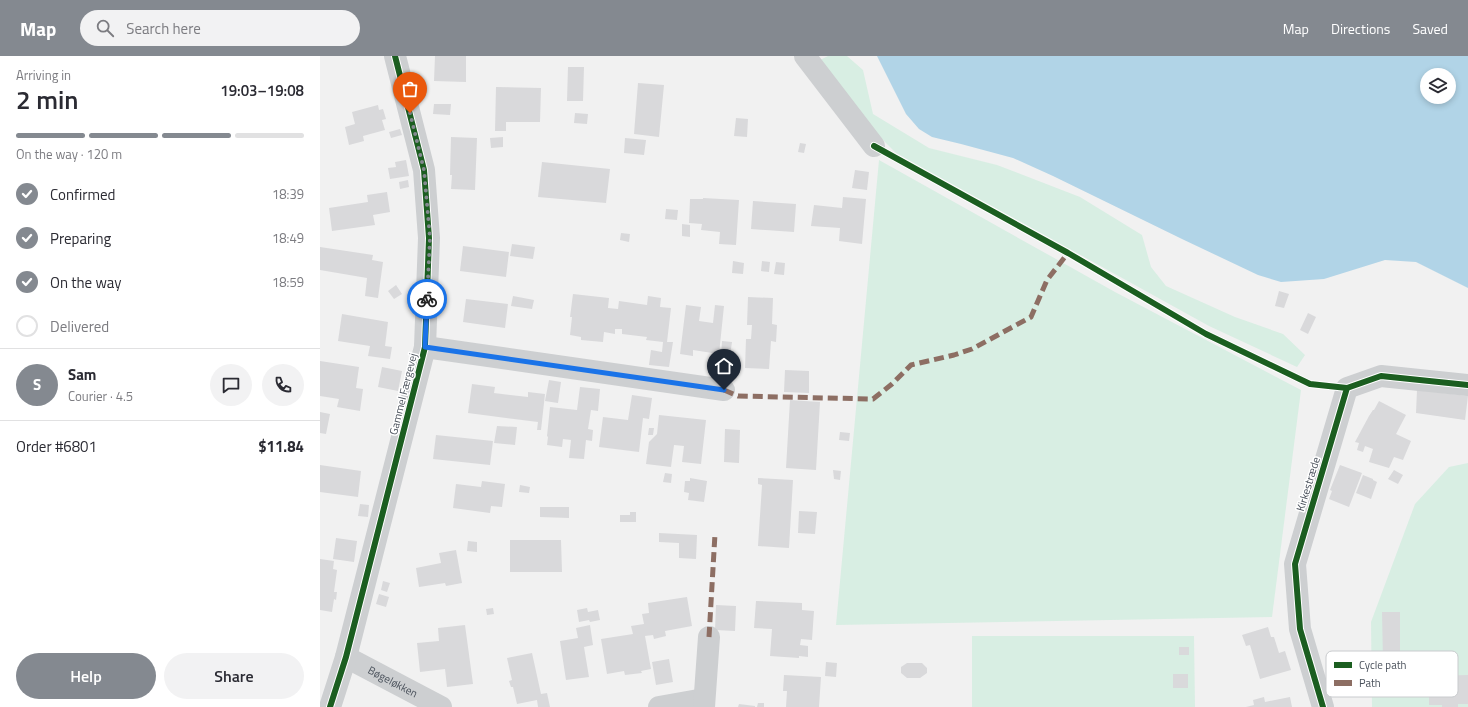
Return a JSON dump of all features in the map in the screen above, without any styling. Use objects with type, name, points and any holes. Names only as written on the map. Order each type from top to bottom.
[{"type":"street","name":"Gammel Færgevej","points":[[330,707],[346,657],[425,347],[430,238],[424,170],[395,56]]},
{"type":"street","points":[[805,56],[874,146]]},
{"type":"street","points":[[425,347],[724,390]]},
{"type":"street","name":"Kirkestræde","points":[[1323,707],[1300,629],[1295,564],[1347,388],[1381,376],[1468,385]]},
{"type":"street","points":[[659,707],[704,703],[709,636]]},
{"type":"street","name":"Bøgeløkken","points":[[346,657],[441,707]]},
{"type":"green space","points":[[828,56],[847,56],[863,70],[873,114],[929,148],[997,165],[1080,197],[1142,235],[1151,267],[1166,286],[1235,317],[1283,334],[1305,355],[1297,367],[1209,326],[896,153],[867,124],[818,61]]},
{"type":"green space","points":[[879,160],[1115,292],[1301,390],[1272,617],[836,625]]},
{"type":"green space","points":[[1468,463],[1468,707],[1372,707],[1372,697],[1458,697],[1458,651],[1371,651],[1371,622],[1415,504],[1449,467]]},
{"type":"green space","points":[[972,636],[1194,636],[1195,707],[972,707]]},
{"type":"water","points":[[877,56],[1468,56],[1468,288],[1416,262],[1385,260],[1324,279],[1281,282],[1258,275],[1013,158],[932,137],[919,129],[906,114]]},
{"type":"building","points":[[435,56],[466,56],[466,82],[434,81]]},
{"type":"building","points":[[568,67],[584,67],[583,101],[567,101]]},
{"type":"building","points":[[638,83],[664,85],[659,137],[634,134]]},
{"type":"building","points":[[496,87],[541,88],[540,122],[506,122],[506,131],[495,131]]},
{"type":"building","points":[[434,104],[451,104],[450,115],[433,114]]},
{"type":"building","points":[[378,105],[379,110],[383,109],[386,119],[382,120],[385,130],[363,136],[364,141],[349,145],[345,127],[355,124],[352,112]]},
{"type":"building","points":[[575,113],[588,114],[587,124],[574,123]]},
{"type":"building","points":[[736,118],[748,119],[747,137],[734,136]]},
{"type":"building","points":[[400,129],[402,135],[391,138],[389,132]]},
{"type":"building","points":[[451,137],[477,138],[475,190],[451,189]]},
{"type":"building","points":[[503,137],[503,147],[491,148],[490,138]]},
{"type":"building","points":[[625,138],[646,140],[644,155],[624,153]]},
{"type":"building","points":[[800,143],[806,144],[804,153],[798,152]]},
{"type":"building","points":[[406,160],[409,176],[390,179],[388,168],[396,167],[395,162]]},
{"type":"building","points":[[542,162],[610,169],[606,203],[538,197]]},
{"type":"building","points":[[855,170],[869,172],[867,190],[852,188]]},
{"type":"building","points":[[408,180],[409,187],[400,189],[399,182]]},
{"type":"building","points":[[387,192],[390,212],[373,215],[375,225],[332,231],[329,208],[368,202],[367,195]]},
{"type":"building","points":[[843,197],[866,199],[862,244],[839,241],[840,228],[811,226],[814,205],[842,208]]},
{"type":"building","points":[[703,198],[739,200],[736,245],[719,244],[720,232],[701,230],[702,224],[689,223],[690,199]]},
{"type":"building","points":[[753,201],[796,204],[794,232],[751,229]]},
{"type":"building","points":[[666,209],[678,210],[677,220],[665,219]]},
{"type":"building","points":[[682,224],[690,225],[690,237],[682,236]]},
{"type":"building","points":[[621,233],[630,234],[629,242],[620,240]]},
{"type":"building","points":[[512,244],[535,247],[533,259],[510,256]]},
{"type":"building","points":[[463,246],[509,252],[506,277],[460,271]]},
{"type":"building","points":[[320,247],[373,255],[372,260],[383,262],[378,298],[365,296],[367,278],[320,270]]},
{"type":"building","points":[[733,261],[744,263],[743,274],[732,273]]},
{"type":"building","points":[[762,261],[770,262],[769,272],[761,271]]},
{"type":"building","points":[[776,262],[785,263],[784,275],[774,274]]},
{"type":"building","points":[[396,285],[402,294],[394,299],[388,291]]},
{"type":"building","points":[[1279,291],[1289,294],[1284,308],[1275,306]]},
{"type":"building","points":[[573,294],[609,298],[608,308],[618,309],[619,301],[647,305],[648,296],[661,298],[660,307],[671,308],[667,342],[673,342],[669,367],[649,365],[651,350],[662,352],[663,342],[646,340],[647,337],[622,334],[622,329],[615,329],[615,334],[604,332],[603,342],[581,340],[581,337],[570,335],[572,317],[570,317]]},
{"type":"building","points":[[513,296],[534,300],[532,309],[511,306]]},
{"type":"building","points":[[748,297],[773,298],[772,324],[777,325],[776,342],[771,341],[769,369],[745,368],[746,339],[751,339],[752,325],[747,325]]},
{"type":"building","points":[[466,299],[508,304],[505,328],[463,322]]},
{"type":"building","points":[[686,305],[701,307],[699,321],[713,323],[715,305],[724,306],[719,354],[693,350],[693,356],[680,354]]},
{"type":"building","points":[[1308,313],[1316,317],[1308,334],[1300,330]]},
{"type":"building","points":[[342,314],[388,322],[385,346],[392,347],[390,359],[368,356],[370,346],[338,341]]},
{"type":"building","points":[[722,341],[732,342],[727,376],[710,374],[712,355],[721,356]]},
{"type":"building","points":[[320,361],[359,367],[356,388],[363,389],[360,411],[337,407],[339,399],[320,396]]},
{"type":"building","points":[[382,367],[402,371],[398,391],[378,387]]},
{"type":"building","points":[[785,370],[809,371],[809,393],[784,392]]},
{"type":"building","points":[[549,380],[561,382],[558,403],[545,401]]},
{"type":"building","points":[[472,384],[495,387],[494,393],[528,397],[528,392],[545,394],[541,430],[537,430],[538,422],[468,413]]},
{"type":"building","points":[[580,387],[600,389],[598,411],[591,410],[588,429],[593,430],[592,441],[586,440],[584,459],[569,458],[571,440],[563,439],[562,447],[547,445],[550,407],[577,410]]},
{"type":"building","points":[[1417,390],[1468,396],[1465,420],[1416,413]]},
{"type":"building","points":[[632,395],[652,398],[649,419],[643,418],[639,452],[599,447],[603,417],[628,420]]},
{"type":"building","points":[[790,400],[820,402],[816,470],[786,468]]},
{"type":"building","points":[[1379,401],[1406,415],[1396,434],[1411,441],[1403,460],[1394,457],[1389,468],[1369,462],[1373,449],[1365,446],[1363,452],[1357,450],[1359,443],[1355,442]]},
{"type":"building","points":[[320,412],[330,414],[326,434],[320,433]]},
{"type":"building","points":[[659,415],[706,420],[701,464],[682,462],[684,446],[674,445],[671,467],[646,464],[649,442],[657,434]]},
{"type":"building","points":[[497,426],[517,427],[515,445],[494,443]]},
{"type":"building","points":[[649,428],[654,428],[653,435],[648,435]]},
{"type":"building","points":[[725,429],[740,430],[739,463],[724,462]]},
{"type":"building","points":[[840,432],[850,433],[849,441],[839,440]]},
{"type":"building","points":[[436,435],[493,441],[490,465],[433,459]]},
{"type":"building","points":[[320,465],[361,471],[358,497],[320,492]]},
{"type":"building","points":[[1340,465],[1362,473],[1349,507],[1329,499],[1332,491],[1330,490]]},
{"type":"building","points":[[833,470],[841,471],[840,480],[834,479]]},
{"type":"building","points":[[1394,470],[1403,475],[1398,484],[1388,479]]},
{"type":"building","points":[[665,473],[672,474],[671,483],[663,482]]},
{"type":"building","points":[[1363,475],[1377,482],[1371,499],[1356,493]]},
{"type":"building","points":[[690,478],[707,481],[704,502],[688,500],[689,493],[684,492],[685,481],[690,481]]},
{"type":"building","points":[[758,478],[793,480],[789,548],[758,546],[762,485],[758,484]]},
{"type":"building","points":[[482,481],[505,484],[502,507],[491,506],[490,513],[453,508],[456,484],[481,487]]},
{"type":"building","points":[[520,485],[530,487],[529,493],[519,492]]},
{"type":"building","points":[[360,504],[369,505],[368,517],[358,516]]},
{"type":"building","points":[[540,507],[569,507],[569,518],[540,517]]},
{"type":"building","points":[[799,511],[817,512],[815,534],[798,533]]},
{"type":"building","points":[[630,512],[636,512],[636,522],[620,522],[620,515],[630,515]]},
{"type":"building","points":[[659,533],[697,535],[696,559],[679,558],[679,543],[659,542]]},
{"type":"building","points":[[336,538],[357,541],[354,562],[333,559]]},
{"type":"building","points":[[510,540],[561,540],[562,572],[510,572]]},
{"type":"building","points":[[468,541],[477,542],[477,552],[467,551]]},
{"type":"building","points":[[456,550],[462,583],[446,586],[445,583],[419,587],[416,568],[441,563],[439,553]]},
{"type":"building","points":[[320,559],[334,561],[333,569],[337,570],[334,592],[337,592],[336,600],[334,599],[332,612],[320,610]]},
{"type":"building","points":[[383,581],[390,583],[387,592],[381,590]]},
{"type":"building","points":[[379,594],[389,597],[386,607],[376,604]]},
{"type":"building","points":[[687,597],[692,626],[665,631],[666,636],[654,639],[653,635],[645,636],[651,669],[641,671],[642,673],[625,675],[624,671],[607,674],[601,639],[633,634],[631,626],[644,624],[642,614],[649,613],[648,603]]},
{"type":"building","points":[[756,601],[802,603],[802,610],[814,611],[812,640],[801,639],[800,645],[808,646],[808,657],[799,656],[799,658],[770,656],[772,629],[754,628]]},
{"type":"building","points":[[716,605],[736,606],[735,631],[715,630]]},
{"type":"building","points":[[493,608],[494,614],[487,615],[486,609]]},
{"type":"building","points":[[587,608],[588,612],[598,610],[600,620],[579,622],[577,610]]},
{"type":"building","points":[[1382,612],[1400,612],[1400,651],[1383,651]]},
{"type":"building","points":[[465,625],[473,684],[447,687],[445,669],[420,672],[417,643],[439,641],[438,628]]},
{"type":"building","points":[[590,625],[593,645],[584,647],[589,677],[566,680],[560,641],[578,638],[576,628]]},
{"type":"building","points":[[1268,627],[1271,637],[1274,637],[1279,653],[1285,651],[1291,670],[1260,679],[1250,645],[1246,646],[1242,635]]},
{"type":"building","points":[[1179,647],[1189,647],[1189,655],[1179,655]]},
{"type":"building","points":[[532,653],[541,694],[547,693],[550,707],[538,707],[537,700],[517,704],[513,687],[511,687],[509,681],[512,680],[507,658]]},
{"type":"building","points":[[669,659],[673,682],[656,685],[652,662]]},
{"type":"building","points":[[826,662],[837,663],[836,677],[825,676]]},
{"type":"building","points":[[907,663],[922,663],[927,668],[927,673],[920,678],[907,678],[901,673],[901,667]]},
{"type":"building","points":[[1173,674],[1188,674],[1188,688],[1173,688]]},
{"type":"building","points":[[784,675],[821,677],[819,707],[786,707],[787,691],[783,691]]},
{"type":"building","points":[[1458,675],[1468,675],[1468,704],[1458,704],[1458,707],[1429,705],[1429,697],[1458,697]]},
{"type":"building","points":[[1264,697],[1265,702],[1290,697],[1292,707],[1246,707],[1254,705],[1253,700]]},
{"type":"building","points":[[758,703],[764,703],[764,707],[757,707]]},
{"type":"building","points":[[739,704],[755,706],[755,707],[738,707]]},
{"type":"marked path","points":[[724,390],[738,396],[873,399],[892,384],[911,365],[954,355],[972,349],[1031,317],[1047,280],[1068,253]]},
{"type":"marked path","points":[[709,637],[715,534]]},
{"type":"cycle path","points":[[330,707],[346,657],[425,347],[429,238],[424,170],[395,56]]},
{"type":"cycle path","points":[[874,146],[1068,253],[1206,334],[1310,384],[1347,388]]},
{"type":"cycle path","points":[[1323,707],[1300,629],[1295,564],[1347,388],[1381,376],[1468,385]]},
{"type":"way so far","points":[[410,113],[424,170],[430,238],[427,299]]},
{"type":"route","points":[[427,299],[425,347],[724,390]]}]
